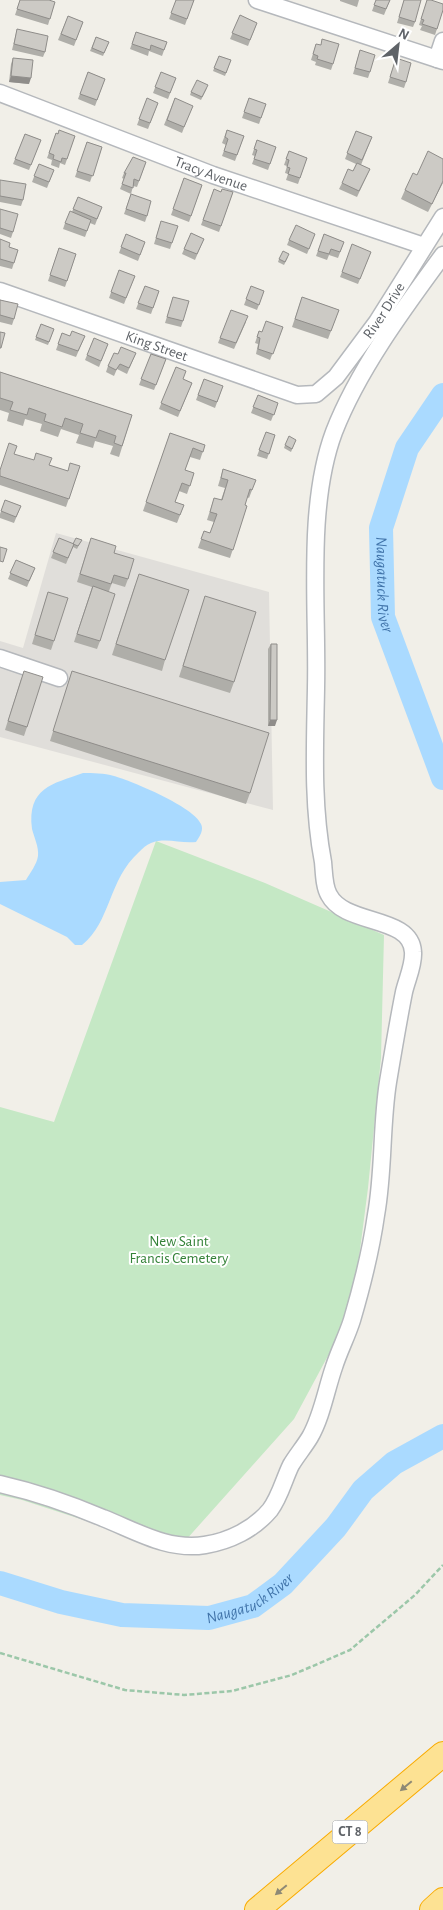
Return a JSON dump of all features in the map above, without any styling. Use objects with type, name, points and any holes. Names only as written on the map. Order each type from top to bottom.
[{"type":"highway","name":"CT 8","points":[[258,1910],[443,1754]]},
{"type":"highway","points":[[432,1910],[443,1900]]},
{"type":"street","points":[[257,0],[440,60],[443,41]]},
{"type":"street","name":"Tracy Avenue","points":[[0,93],[213,175],[424,246]]},
{"type":"street","name":"River Drive","points":[[316,394],[336,377],[377,322],[443,217]]},
{"type":"street","points":[[0,1484],[22,1489],[102,1518],[148,1539],[174,1545],[204,1545],[247,1531],[272,1508],[291,1465],[312,1434],[324,1402],[335,1363],[351,1323],[376,1220],[382,1176],[387,1088],[405,986],[414,957],[412,943],[404,933],[390,925],[363,919],[342,909],[328,895],[319,841],[313,775],[316,683],[316,541],[323,476],[333,436],[346,406],[393,327],[443,255]]},
{"type":"street","name":"King Street","points":[[0,292],[297,394],[316,394]]},
{"type":"street","points":[[0,658],[59,678]]},
{"type":"path","points":[[0,1653],[125,1690],[184,1696],[232,1691],[292,1675],[350,1650],[415,1595],[443,1565]]},
{"type":"shaded area","points":[[56,533],[269,592],[273,810],[0,737],[0,641],[23,648]]},
{"type":"green space","name":"New Saint Francis Cemetery","points":[[156,841],[265,883],[384,935],[381,1058],[368,1188],[357,1273],[344,1326],[294,1419],[185,1541],[102,1526],[22,1500],[0,1495],[0,1107],[54,1122]]},
{"type":"water","points":[[83,773],[110,775],[148,789],[187,810],[196,817],[202,828],[196,842],[157,841],[143,848],[121,875],[105,913],[92,936],[82,945],[75,945],[67,937],[0,904],[0,882],[26,880],[36,862],[38,849],[32,829],[31,815],[38,796],[52,785]]},
{"type":"building","points":[[20,0],[49,0],[55,2],[50,19],[17,9]]},
{"type":"building","points":[[176,0],[194,0],[187,19],[171,13]]},
{"type":"building","points":[[376,0],[390,0],[386,9],[374,5]]},
{"type":"building","points":[[404,0],[421,0],[415,22],[399,17]]},
{"type":"building","points":[[427,0],[443,4],[437,29],[422,24],[424,20],[421,19]]},
{"type":"building","points":[[240,15],[257,23],[250,40],[232,33]]},
{"type":"building","points":[[68,16],[83,22],[76,40],[61,34]]},
{"type":"building","points":[[17,29],[48,36],[45,52],[14,44]]},
{"type":"building","points":[[136,32],[167,42],[164,50],[151,45],[150,50],[132,44]]},
{"type":"building","points":[[96,37],[109,42],[104,53],[92,48]]},
{"type":"building","points":[[322,39],[339,44],[333,64],[317,59],[318,56],[313,54],[316,44],[321,45]]},
{"type":"building","points":[[360,50],[375,55],[370,72],[355,68]]},
{"type":"building","points":[[219,56],[231,60],[226,73],[214,68]]},
{"type":"building","points":[[13,58],[33,60],[31,78],[11,76]]},
{"type":"building","points":[[396,58],[411,63],[406,82],[390,77]]},
{"type":"building","points":[[88,72],[105,79],[97,100],[80,94]]},
{"type":"building","points":[[161,72],[176,78],[170,93],[155,87]]},
{"type":"building","points":[[197,80],[208,85],[202,97],[191,92]]},
{"type":"building","points":[[147,98],[158,103],[150,123],[139,119]]},
{"type":"building","points":[[175,98],[193,106],[184,127],[167,120]]},
{"type":"building","points":[[249,98],[266,104],[261,118],[244,112]]},
{"type":"building","points":[[59,130],[75,136],[67,159],[62,158],[61,162],[53,159],[54,155],[49,153],[56,133],[58,134]]},
{"type":"building","points":[[227,130],[244,136],[237,155],[224,151],[228,139],[225,137]]},
{"type":"building","points":[[356,131],[372,137],[362,160],[347,153]]},
{"type":"building","points":[[25,134],[41,140],[31,165],[15,159]]},
{"type":"building","points":[[257,140],[276,147],[270,164],[254,159],[257,150],[254,149]]},
{"type":"building","points":[[87,142],[102,147],[93,176],[77,171]]},
{"type":"building","points":[[289,151],[307,158],[300,178],[288,174],[290,168],[287,167],[289,160],[286,159]]},
{"type":"building","points":[[428,151],[443,159],[443,181],[432,204],[405,190],[413,173],[417,175]]},
{"type":"building","points":[[133,157],[146,162],[139,181],[134,179],[133,188],[122,184],[126,173],[124,173]]},
{"type":"building","points":[[357,163],[370,169],[359,191],[342,183],[348,169],[353,171]]},
{"type":"building","points":[[39,164],[54,170],[49,182],[34,176]]},
{"type":"building","points":[[184,178],[202,185],[191,216],[173,209]]},
{"type":"building","points":[[0,180],[26,184],[23,200],[0,196]]},
{"type":"building","points":[[214,189],[221,192],[222,189],[233,192],[221,226],[203,220]]},
{"type":"building","points":[[131,194],[151,201],[147,216],[126,209]]},
{"type":"building","points":[[78,197],[102,207],[97,219],[73,209]]},
{"type":"building","points":[[0,209],[18,214],[13,232],[0,228]]},
{"type":"building","points":[[70,211],[91,220],[87,231],[65,223]]},
{"type":"building","points":[[161,221],[178,226],[172,243],[156,238]]},
{"type":"building","points":[[296,225],[315,234],[309,249],[289,240]]},
{"type":"building","points":[[191,233],[204,239],[197,254],[184,249]]},
{"type":"building","points":[[126,234],[145,242],[140,255],[121,247]]},
{"type":"building","points":[[324,234],[344,242],[340,252],[331,249],[329,254],[318,251]]},
{"type":"building","points":[[0,239],[10,243],[9,247],[18,250],[14,263],[0,259]]},
{"type":"building","points":[[352,244],[371,252],[360,279],[342,272]]},
{"type":"building","points":[[59,248],[76,254],[67,281],[50,275]]},
{"type":"building","points":[[283,251],[289,254],[285,262],[279,259]]},
{"type":"building","points":[[119,270],[135,276],[126,298],[111,292]]},
{"type":"building","points":[[145,286],[159,291],[153,308],[138,303]]},
{"type":"building","points":[[251,286],[264,291],[259,305],[246,299]]},
{"type":"building","points":[[173,297],[189,301],[183,321],[167,317]]},
{"type":"building","points":[[302,297],[339,310],[331,331],[295,319]]},
{"type":"building","points":[[0,300],[18,304],[14,319],[0,315]]},
{"type":"building","points":[[231,310],[248,316],[236,343],[220,338]]},
{"type":"building","points":[[266,321],[283,327],[273,354],[258,349],[260,338],[257,337],[259,331],[262,332]]},
{"type":"building","points":[[41,324],[54,329],[49,342],[36,337]]},
{"type":"building","points":[[72,331],[85,336],[78,351],[58,344],[62,333],[70,336]]},
{"type":"building","points":[[0,332],[5,333],[1,348],[0,348]]},
{"type":"building","points":[[94,338],[108,344],[101,361],[87,355]]},
{"type":"building","points":[[121,347],[136,353],[129,368],[120,364],[116,370],[108,366],[114,353],[118,354]]},
{"type":"building","points":[[151,354],[166,359],[156,385],[141,379]]},
{"type":"building","points":[[176,367],[186,371],[183,379],[192,383],[180,411],[161,403]]},
{"type":"building","points":[[0,372],[132,415],[122,446],[114,443],[116,436],[99,430],[96,438],[80,433],[83,424],[65,418],[62,427],[44,421],[46,414],[29,408],[27,415],[10,410],[13,402],[0,398]]},
{"type":"building","points":[[204,379],[223,386],[217,402],[198,395]]},
{"type":"building","points":[[258,395],[278,403],[274,415],[253,407]]},
{"type":"building","points":[[266,432],[275,435],[269,454],[259,450]]},
{"type":"building","points":[[170,433],[205,445],[203,452],[193,448],[185,470],[194,473],[190,486],[182,483],[175,502],[184,505],[180,515],[146,502]]},
{"type":"building","points":[[289,436],[296,440],[292,449],[285,445]]},
{"type":"building","points":[[9,443],[17,446],[14,454],[34,460],[36,453],[52,458],[49,465],[68,471],[70,463],[80,466],[69,499],[0,476],[0,470]]},
{"type":"building","points":[[223,469],[256,480],[252,490],[250,489],[245,505],[247,506],[233,550],[201,539],[204,531],[210,533],[217,514],[210,512],[214,498],[222,500],[228,480],[221,478]]},
{"type":"building","points":[[5,500],[21,506],[16,517],[1,511]]},
{"type":"building","points":[[59,538],[74,544],[68,558],[53,552]]},
{"type":"building","points":[[76,538],[82,540],[78,546],[73,544]]},
{"type":"building","points":[[91,538],[116,546],[114,553],[134,559],[128,579],[114,575],[111,584],[80,574]]},
{"type":"building","points":[[0,547],[7,549],[3,562],[0,561]]},
{"type":"building","points":[[16,560],[35,568],[29,581],[10,573]]},
{"type":"building","points":[[139,574],[189,590],[165,660],[116,644]]},
{"type":"building","points":[[93,586],[115,594],[100,641],[77,634]]},
{"type":"building","points":[[48,592],[68,598],[54,641],[35,635]]},
{"type":"building","points":[[205,596],[256,612],[234,682],[183,666]]},
{"type":"building","points":[[271,644],[277,644],[277,720],[270,720]]},
{"type":"building","points":[[24,671],[43,677],[27,727],[8,721]]},
{"type":"building","points":[[72,671],[269,733],[250,793],[53,731]]},
{"type":"waterway","name":"Naugatuck River","points":[[443,395],[407,448],[381,528],[383,617],[443,778]]},
{"type":"waterway","name":"Naugatuck River","points":[[0,1583],[61,1602],[122,1615],[209,1618],[253,1606],[283,1584],[336,1527],[363,1490],[394,1463],[443,1436]]}]
